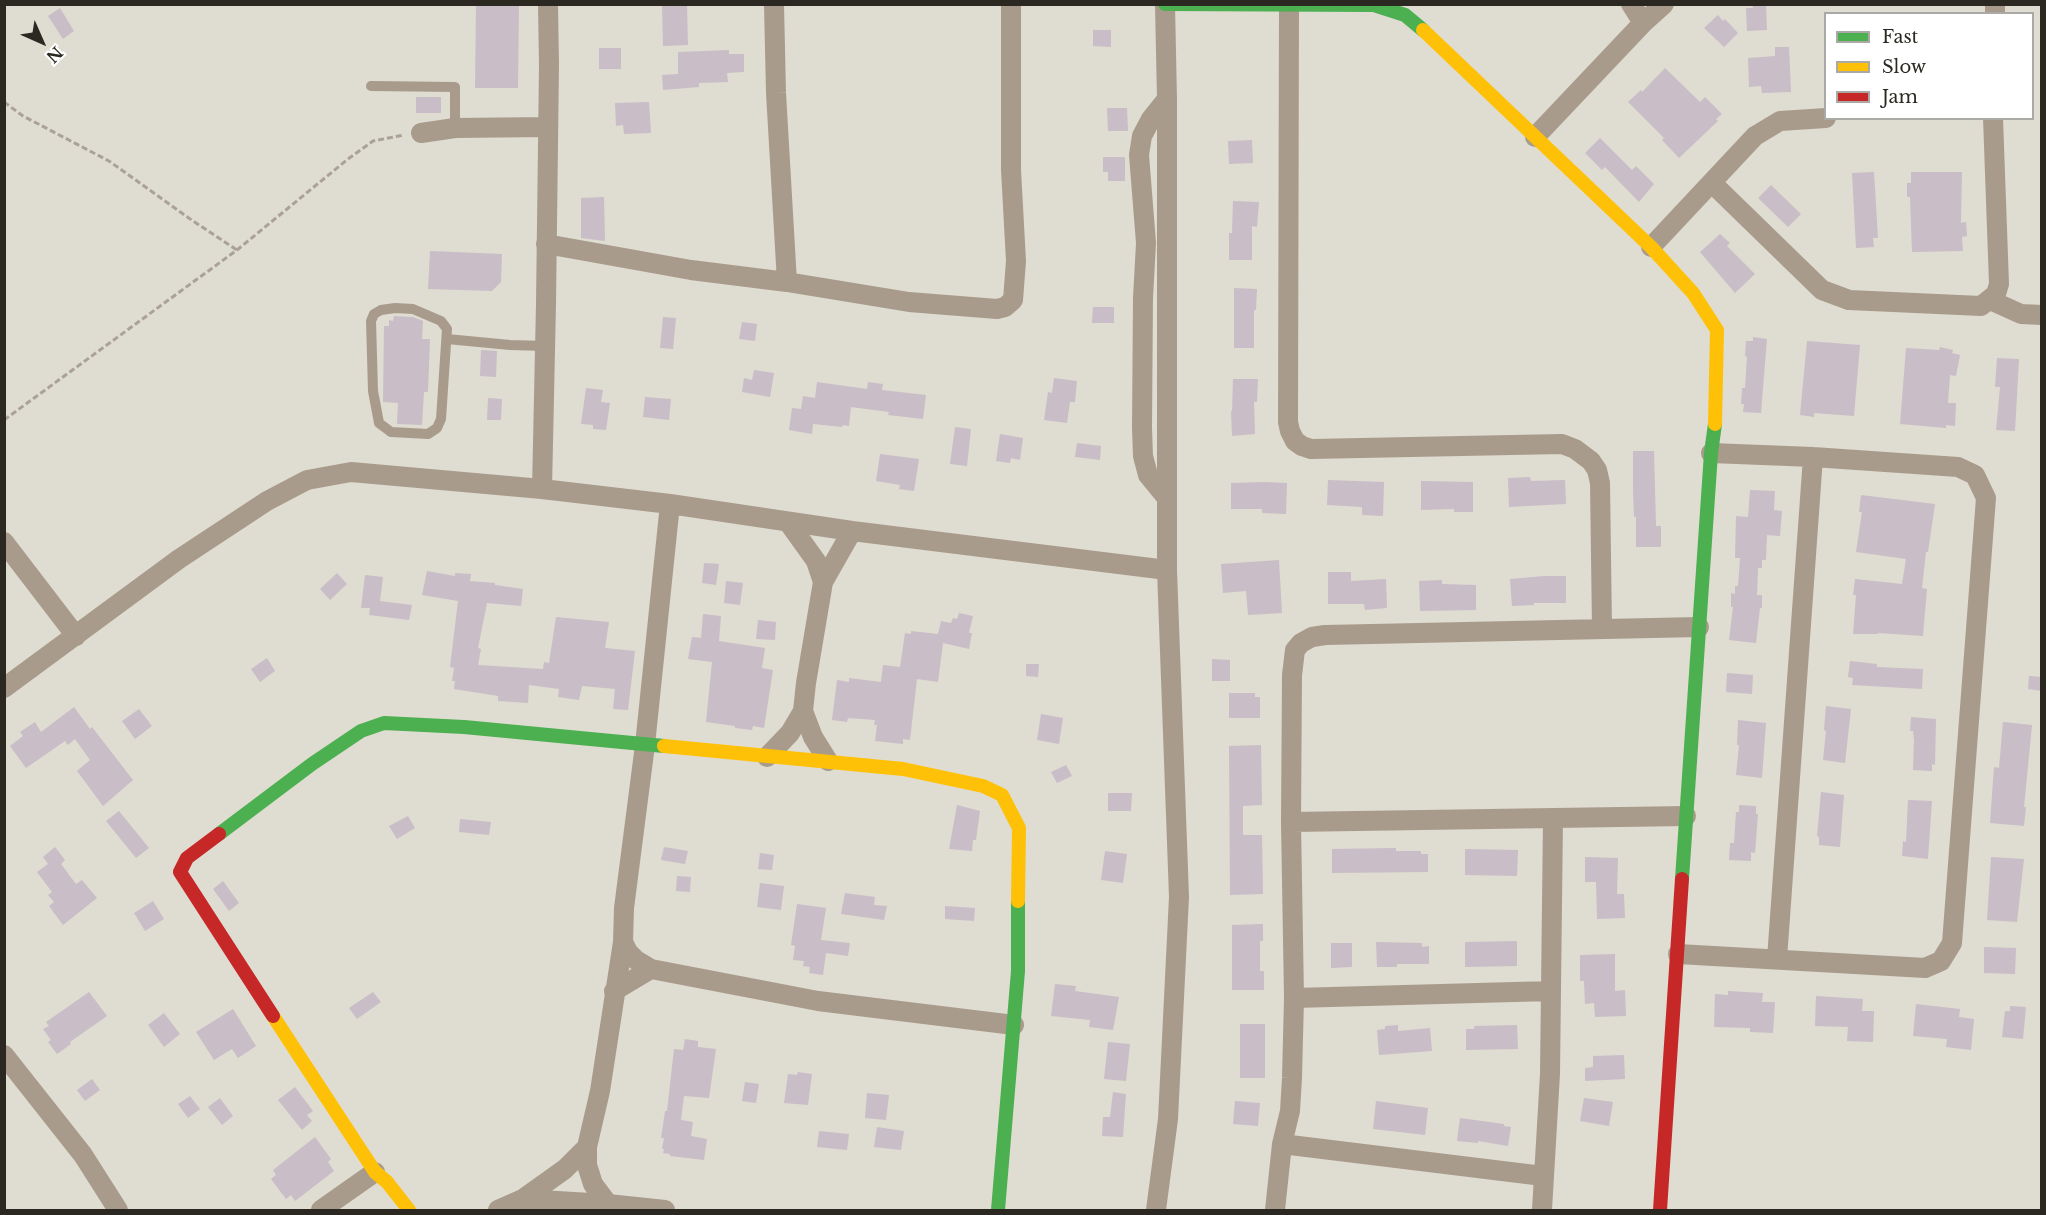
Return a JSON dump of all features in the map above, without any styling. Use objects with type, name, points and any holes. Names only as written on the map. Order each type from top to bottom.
[{"type":"street","points":[[542,489],[546,346],[548,4]]},
{"type":"street","points":[[774,4],[776,93],[787,282]]},
{"type":"street","points":[[546,244],[691,270],[787,282],[909,302],[997,309],[1005,307],[1013,300],[1016,261],[1011,170],[1011,4]]},
{"type":"street","points":[[1631,4],[1643,23]]},
{"type":"street","points":[[1535,137],[1643,23],[1664,4]]},
{"type":"street","points":[[1156,1210],[1168,1119],[1179,897],[1167,570],[1166,5],[1374,5],[1405,15],[1429,35],[1651,248],[1693,293],[1717,330],[1715,426],[1711,453],[1660,1210]]},
{"type":"street","points":[[1289,6],[1288,422],[1295,441],[1311,449],[1562,444],[1575,448],[1591,461],[1597,470],[1600,483],[1602,628]]},
{"type":"street","points":[[1167,99],[1142,136],[1139,155],[1146,243],[1143,298],[1143,456],[1148,475],[1167,497]]},
{"type":"street","points":[[1651,248],[1755,136],[1780,121],[1824,118]]},
{"type":"street","points":[[1712,183],[1822,290],[1849,300],[1981,306],[1996,294],[1999,284],[1993,120]]},
{"type":"street","points":[[421,133],[455,128],[547,127]]},
{"type":"street","points":[[1990,300],[2021,315],[2042,315]]},
{"type":"street","points":[[1143,356],[1167,357]]},
{"type":"street","points":[[1677,954],[1925,968],[1941,961],[1952,943],[1986,498],[1975,475],[1958,467],[1711,453]]},
{"type":"street","points":[[1777,959],[1813,457]]},
{"type":"street","points":[[4,688],[179,559],[267,501],[307,480],[351,472],[542,489],[670,504],[852,531],[1167,570]]},
{"type":"street","points":[[608,1204],[593,1184],[587,1165],[587,1147],[600,1091],[623,942],[624,908],[645,745],[670,504]]},
{"type":"street","points":[[788,522],[816,561],[822,582]]},
{"type":"street","points":[[767,758],[790,733],[803,711],[810,649],[822,582],[852,531]]},
{"type":"street","points":[[4,542],[76,636]]},
{"type":"street","points":[[1275,1210],[1282,1144],[1290,1111],[1293,1078],[1291,822],[1295,651],[1301,643],[1311,637],[1325,635],[1699,627]]},
{"type":"street","points":[[803,711],[813,737],[828,761]]},
{"type":"street","points":[[409,1210],[387,1182],[375,1173],[180,872],[187,858],[337,746],[361,731],[384,723],[464,727],[767,758],[828,761],[903,769],[982,786],[1002,795],[1019,828],[1018,971],[998,1210]]},
{"type":"street","points":[[1291,822],[1686,816]]},
{"type":"street","points":[[1542,1210],[1550,1074],[1553,818]]},
{"type":"street","points":[[623,942],[628,952],[636,960],[651,969],[818,1001],[1014,1025]]},
{"type":"street","points":[[614,991],[651,969]]},
{"type":"street","points":[[1294,998],[1551,992]]},
{"type":"street","points":[[4,1055],[83,1155],[118,1210]]},
{"type":"street","points":[[1282,1144],[1543,1176]]},
{"type":"street","points":[[498,1210],[523,1199],[565,1169],[587,1147]]},
{"type":"street","points":[[321,1210],[375,1173]]},
{"type":"street","points":[[523,1199],[665,1210]]},
{"type":"lane","points":[[370,87],[455,87],[455,128]]},
{"type":"lane","points":[[395,308],[413,309],[441,321],[447,329],[447,339],[441,419],[437,428],[428,434],[391,432],[379,423],[373,391],[371,321],[374,314],[381,310],[395,308]]},
{"type":"lane","points":[[447,339],[546,346]]},
{"type":"path","points":[[4,102],[23,116],[109,161],[237,250]]},
{"type":"path","points":[[4,420],[237,250],[373,141],[421,133]]},
{"type":"building","points":[[476,4],[519,4],[518,88],[475,88]]},
{"type":"building","points":[[662,4],[687,4],[688,45],[663,46]]},
{"type":"building","points":[[1752,4],[1766,4],[1767,30],[1747,31],[1746,8],[1753,8]]},
{"type":"building","points":[[60,8],[74,31],[63,39],[48,16]]},
{"type":"building","points":[[1718,15],[1738,33],[1724,47],[1704,28]]},
{"type":"building","points":[[1093,30],[1111,30],[1111,47],[1093,46]]},
{"type":"building","points":[[1775,47],[1789,47],[1791,92],[1762,93],[1761,86],[1749,87],[1748,58],[1775,56]]},
{"type":"building","points":[[599,48],[621,48],[621,69],[599,69]]},
{"type":"building","points":[[729,50],[729,54],[744,54],[744,72],[727,73],[728,82],[699,83],[699,87],[663,90],[662,75],[678,74],[678,52]]},
{"type":"building","points":[[1665,68],[1700,102],[1705,97],[1722,114],[1716,119],[1718,121],[1679,158],[1662,140],[1664,138],[1628,102],[1641,90],[1642,92]]},
{"type":"building","points":[[416,97],[441,97],[441,113],[416,113]]},
{"type":"building","points":[[649,102],[651,133],[624,134],[623,125],[616,126],[615,103]]},
{"type":"building","points":[[1107,108],[1127,108],[1128,131],[1108,131]]},
{"type":"building","points":[[1600,138],[1632,170],[1636,166],[1654,184],[1639,202],[1605,167],[1602,170],[1585,153]]},
{"type":"building","points":[[1252,140],[1253,163],[1229,164],[1228,141]]},
{"type":"building","points":[[1103,157],[1125,157],[1125,181],[1108,181],[1108,172],[1103,172]]},
{"type":"building","points":[[1874,172],[1878,238],[1873,238],[1874,247],[1856,248],[1852,173]]},
{"type":"building","points":[[1911,172],[1962,172],[1961,223],[1966,222],[1967,236],[1962,237],[1963,251],[1912,252],[1910,197],[1907,197],[1907,183],[1911,183]]},
{"type":"building","points":[[1771,185],[1801,214],[1788,227],[1758,198]]},
{"type":"building","points":[[604,197],[605,241],[581,238],[581,198]]},
{"type":"building","points":[[1233,201],[1259,202],[1257,227],[1252,226],[1252,260],[1229,260],[1229,233],[1232,233]]},
{"type":"building","points":[[1720,234],[1730,243],[1727,246],[1755,274],[1735,293],[1700,252]]},
{"type":"building","points":[[430,251],[502,254],[501,282],[492,291],[428,289]]},
{"type":"building","points":[[1234,288],[1257,289],[1256,310],[1254,310],[1254,348],[1234,348]]},
{"type":"building","points":[[1093,307],[1114,307],[1114,323],[1092,323]]},
{"type":"building","points":[[394,316],[413,317],[423,321],[422,339],[430,339],[428,392],[424,392],[422,425],[397,424],[398,403],[383,402],[384,326],[389,326],[389,320],[393,321]]},
{"type":"building","points":[[663,317],[676,318],[673,349],[660,348]]},
{"type":"building","points":[[742,322],[757,324],[755,341],[739,339]]},
{"type":"building","points":[[1753,337],[1767,339],[1761,413],[1743,412],[1744,404],[1741,404],[1742,388],[1745,388],[1746,341],[1753,341]]},
{"type":"building","points":[[1807,341],[1860,345],[1854,416],[1814,413],[1814,417],[1800,415]]},
{"type":"building","points":[[1940,347],[1953,350],[1952,353],[1960,355],[1956,376],[1950,375],[1948,403],[1956,403],[1955,426],[1946,425],[1946,428],[1900,424],[1906,348],[1939,350]]},
{"type":"building","points":[[481,350],[497,351],[496,377],[480,376]]},
{"type":"building","points":[[1997,358],[2019,359],[2015,431],[1996,430],[2000,387],[1995,387]]},
{"type":"building","points":[[754,370],[774,373],[770,397],[742,392],[744,378],[752,380]]},
{"type":"building","points":[[1054,378],[1077,381],[1075,402],[1070,402],[1067,423],[1044,420],[1048,392],[1052,393]]},
{"type":"building","points":[[1233,379],[1258,379],[1257,402],[1254,402],[1255,434],[1232,436]]},
{"type":"building","points":[[817,382],[867,389],[868,382],[883,384],[882,390],[926,395],[923,419],[888,415],[889,412],[851,407],[849,426],[813,424],[812,434],[789,430],[792,408],[801,409],[803,396],[815,398]]},
{"type":"building","points":[[586,388],[603,390],[601,402],[610,403],[606,430],[593,429],[593,425],[581,424]]},
{"type":"building","points":[[645,397],[671,399],[669,420],[643,417]]},
{"type":"building","points":[[488,398],[502,399],[501,420],[487,420]]},
{"type":"building","points":[[955,427],[971,429],[967,466],[950,464]]},
{"type":"building","points":[[1000,434],[1023,438],[1020,460],[1011,458],[1010,463],[996,461]]},
{"type":"building","points":[[1077,443],[1101,446],[1100,460],[1075,457]]},
{"type":"building","points":[[1633,451],[1654,451],[1656,526],[1661,526],[1661,547],[1636,547]]},
{"type":"building","points":[[880,454],[919,459],[914,491],[899,489],[900,485],[876,481]]},
{"type":"building","points":[[1530,477],[1531,481],[1565,480],[1566,504],[1509,507],[1508,478]]},
{"type":"building","points":[[1328,480],[1384,482],[1383,516],[1362,515],[1362,507],[1327,505]]},
{"type":"building","points":[[1421,481],[1473,482],[1473,512],[1454,512],[1454,509],[1421,510]]},
{"type":"building","points":[[1231,483],[1287,483],[1286,514],[1262,513],[1262,509],[1231,509]]},
{"type":"building","points":[[1750,490],[1775,491],[1774,510],[1782,511],[1780,536],[1767,535],[1766,560],[1762,560],[1762,568],[1758,568],[1757,595],[1762,595],[1762,608],[1760,608],[1756,643],[1729,640],[1733,607],[1731,607],[1731,593],[1735,594],[1735,586],[1738,586],[1740,558],[1735,558],[1736,516],[1748,517]]},
{"type":"building","points":[[1861,495],[1935,504],[1922,588],[1927,589],[1923,636],[1853,634],[1855,579],[1902,584],[1906,559],[1856,552],[1862,512],[1859,512]]},
{"type":"building","points":[[1279,560],[1282,613],[1248,615],[1246,591],[1223,593],[1221,564]]},
{"type":"building","points":[[704,563],[719,564],[716,585],[702,583]]},
{"type":"building","points":[[427,571],[455,576],[455,573],[471,574],[470,581],[523,589],[521,606],[487,603],[478,648],[481,649],[478,665],[543,669],[544,662],[549,663],[556,617],[609,622],[605,648],[635,651],[628,710],[613,709],[615,689],[582,686],[579,700],[558,697],[559,689],[529,685],[528,703],[498,701],[498,696],[454,689],[455,681],[452,681],[454,668],[450,667],[458,601],[422,595]]},
{"type":"building","points":[[1328,572],[1351,572],[1351,581],[1386,579],[1387,608],[1365,610],[1364,604],[1328,604]]},
{"type":"building","points":[[337,573],[347,584],[330,600],[320,589]]},
{"type":"building","points":[[365,575],[383,577],[380,601],[412,605],[409,620],[369,615],[370,608],[361,608]]},
{"type":"building","points":[[1566,576],[1566,603],[1512,606],[1510,579]]},
{"type":"building","points":[[1442,580],[1442,584],[1476,585],[1476,610],[1420,611],[1419,581]]},
{"type":"building","points":[[726,581],[743,583],[740,605],[724,603]]},
{"type":"building","points":[[959,613],[973,616],[969,633],[972,633],[969,649],[943,643],[938,682],[917,679],[910,740],[903,739],[903,744],[875,741],[877,725],[874,725],[875,720],[848,718],[847,722],[832,720],[837,680],[849,682],[849,678],[881,682],[883,665],[900,667],[905,633],[911,634],[911,631],[938,634],[941,621],[951,623],[953,618],[957,619]]},
{"type":"building","points":[[703,614],[721,616],[719,641],[765,648],[762,668],[773,670],[764,728],[753,726],[752,730],[706,722],[712,662],[688,659],[692,637],[701,638]]},
{"type":"building","points":[[758,620],[776,622],[775,640],[756,639]]},
{"type":"building","points":[[267,658],[275,671],[260,682],[251,669]]},
{"type":"building","points":[[1212,659],[1230,660],[1230,681],[1212,681]]},
{"type":"building","points":[[1850,661],[1877,664],[1877,667],[1923,669],[1922,689],[1852,685],[1853,678],[1848,677]]},
{"type":"building","points":[[1026,664],[1039,664],[1038,677],[1026,676]]},
{"type":"building","points":[[1727,673],[1753,675],[1752,694],[1726,692]]},
{"type":"building","points":[[2029,676],[2042,677],[2042,691],[2028,689]]},
{"type":"building","points":[[1229,693],[1255,693],[1255,697],[1260,697],[1260,718],[1229,718]]},
{"type":"building","points":[[1826,706],[1851,709],[1845,763],[1823,760]]},
{"type":"building","points":[[74,707],[133,780],[103,806],[77,771],[90,760],[75,739],[68,745],[65,741],[26,768],[10,746],[23,736],[20,732],[35,722],[41,732]]},
{"type":"building","points":[[139,709],[152,726],[135,739],[122,721]]},
{"type":"building","points":[[1041,714],[1063,718],[1059,744],[1037,740]]},
{"type":"building","points":[[1911,717],[1936,719],[1935,765],[1932,764],[1932,771],[1913,770],[1914,740],[1913,731],[1910,731]]},
{"type":"building","points":[[1738,720],[1766,723],[1762,778],[1736,775],[1739,745],[1737,745]]},
{"type":"building","points":[[2003,722],[2032,725],[2024,826],[1990,823],[1994,767],[1999,768]]},
{"type":"building","points":[[1261,745],[1262,805],[1243,806],[1243,835],[1262,835],[1263,894],[1230,895],[1229,746]]},
{"type":"building","points":[[1066,765],[1072,776],[1057,783],[1051,772]]},
{"type":"building","points":[[1821,792],[1844,795],[1840,847],[1819,845],[1817,836]]},
{"type":"building","points":[[1108,793],[1132,793],[1131,811],[1108,811]]},
{"type":"building","points":[[1908,800],[1932,801],[1928,859],[1902,856],[1903,841],[1906,842]]},
{"type":"building","points":[[957,805],[980,811],[972,851],[949,849]]},
{"type":"building","points":[[1739,805],[1756,806],[1756,814],[1758,814],[1755,853],[1751,852],[1751,861],[1729,860],[1730,843],[1734,843],[1736,812],[1739,812]]},
{"type":"building","points":[[119,811],[149,848],[136,858],[106,821]]},
{"type":"building","points":[[408,816],[415,828],[397,839],[389,826]]},
{"type":"building","points":[[460,819],[491,822],[489,835],[459,832]]},
{"type":"building","points":[[55,847],[65,860],[61,864],[76,884],[82,880],[97,898],[63,925],[49,906],[54,902],[48,895],[52,892],[37,872],[48,864],[43,857]]},
{"type":"building","points":[[664,847],[688,851],[685,864],[661,860]]},
{"type":"building","points":[[1396,848],[1396,851],[1421,851],[1421,854],[1428,854],[1428,872],[1332,873],[1332,849]]},
{"type":"building","points":[[1465,849],[1518,850],[1517,876],[1465,875]]},
{"type":"building","points":[[1105,851],[1127,854],[1123,883],[1101,880]]},
{"type":"building","points":[[760,853],[774,855],[772,870],[758,869]]},
{"type":"building","points":[[1585,857],[1618,858],[1617,894],[1624,894],[1625,918],[1597,919],[1596,882],[1585,882]]},
{"type":"building","points":[[1991,857],[2024,859],[2017,922],[1987,920]]},
{"type":"building","points":[[677,876],[691,877],[690,892],[676,891]]},
{"type":"building","points":[[223,881],[239,903],[229,911],[213,889]]},
{"type":"building","points":[[760,883],[784,886],[781,910],[757,907]]},
{"type":"building","points":[[845,893],[875,897],[874,905],[887,906],[884,920],[841,914]]},
{"type":"building","points":[[153,901],[164,919],[145,931],[134,913]]},
{"type":"building","points":[[797,904],[826,908],[821,940],[850,943],[848,956],[826,953],[823,975],[809,973],[810,967],[803,966],[804,961],[793,960],[795,946],[791,945]]},
{"type":"building","points":[[945,906],[975,908],[974,921],[945,919]]},
{"type":"building","points":[[1263,924],[1263,941],[1260,941],[1260,971],[1264,971],[1264,990],[1232,990],[1232,925]]},
{"type":"building","points":[[1517,941],[1517,966],[1465,967],[1465,942]]},
{"type":"building","points":[[1376,942],[1422,943],[1422,947],[1429,946],[1429,964],[1397,964],[1397,967],[1377,967]]},
{"type":"building","points":[[1331,943],[1352,943],[1352,967],[1331,968]]},
{"type":"building","points":[[1984,947],[2016,948],[2015,974],[1984,973]]},
{"type":"building","points":[[1615,954],[1615,991],[1625,990],[1626,1016],[1595,1017],[1594,1003],[1585,1004],[1584,981],[1580,981],[1580,955]]},
{"type":"building","points":[[1055,984],[1076,986],[1075,991],[1119,997],[1113,1030],[1089,1027],[1090,1020],[1051,1016]]},
{"type":"building","points":[[1728,991],[1763,993],[1762,1002],[1775,1002],[1773,1033],[1750,1032],[1750,1028],[1714,1027],[1715,994],[1728,995]]},
{"type":"building","points":[[89,992],[107,1016],[57,1054],[48,1042],[51,1040],[43,1029],[49,1026],[46,1022]]},
{"type":"building","points":[[373,992],[381,1002],[357,1019],[349,1008]]},
{"type":"building","points":[[1816,996],[1863,999],[1862,1011],[1874,1011],[1873,1042],[1847,1041],[1848,1027],[1815,1026]]},
{"type":"building","points":[[1916,1004],[1960,1009],[1959,1017],[1974,1019],[1971,1050],[1946,1047],[1947,1039],[1913,1036]]},
{"type":"building","points":[[2010,1006],[2026,1007],[2023,1039],[2002,1037],[2005,1011],[2010,1011]]},
{"type":"building","points":[[233,1009],[256,1046],[238,1058],[232,1049],[214,1060],[196,1032]]},
{"type":"building","points":[[164,1013],[180,1034],[164,1047],[148,1025]]},
{"type":"building","points":[[1240,1024],[1265,1024],[1265,1078],[1240,1078]]},
{"type":"building","points":[[1398,1025],[1398,1031],[1430,1028],[1432,1051],[1379,1055],[1377,1030],[1385,1029],[1385,1026]]},
{"type":"building","points":[[1517,1025],[1518,1049],[1466,1050],[1466,1029],[1474,1029],[1474,1026]]},
{"type":"building","points":[[685,1039],[698,1041],[698,1047],[716,1049],[709,1098],[684,1096],[681,1120],[693,1122],[691,1136],[707,1139],[704,1160],[670,1156],[670,1154],[663,1153],[664,1149],[662,1149],[664,1138],[661,1138],[665,1111],[667,1111],[674,1049],[683,1050]]},
{"type":"building","points":[[1108,1042],[1130,1044],[1126,1081],[1104,1079]]},
{"type":"building","points":[[1624,1055],[1625,1079],[1585,1081],[1585,1068],[1593,1067],[1593,1056]]},
{"type":"building","points":[[798,1072],[812,1074],[808,1105],[784,1103],[788,1074],[797,1075]]},
{"type":"building","points":[[92,1079],[100,1090],[85,1101],[77,1090]]},
{"type":"building","points":[[745,1082],[759,1084],[756,1103],[742,1101]]},
{"type":"building","points":[[295,1087],[313,1111],[307,1115],[312,1121],[302,1130],[278,1100]]},
{"type":"building","points":[[1113,1092],[1126,1094],[1123,1137],[1102,1136],[1103,1117],[1110,1117]]},
{"type":"building","points":[[867,1093],[889,1095],[886,1120],[865,1118]]},
{"type":"building","points":[[190,1096],[200,1109],[188,1118],[178,1104]]},
{"type":"building","points":[[220,1098],[233,1116],[222,1125],[208,1107]]},
{"type":"building","points":[[1584,1098],[1613,1102],[1609,1126],[1580,1121]]},
{"type":"building","points":[[1235,1101],[1260,1103],[1258,1126],[1233,1124]]},
{"type":"building","points":[[1376,1101],[1428,1108],[1425,1135],[1373,1129]]},
{"type":"building","points":[[1460,1118],[1511,1127],[1508,1146],[1478,1141],[1478,1143],[1457,1141]]},
{"type":"building","points":[[877,1127],[904,1131],[901,1150],[874,1147]]},
{"type":"building","points":[[819,1131],[849,1134],[847,1150],[817,1147]]},
{"type":"building","points":[[315,1137],[331,1159],[328,1162],[334,1171],[295,1201],[291,1195],[286,1199],[271,1179],[276,1175],[273,1170]]},
{"type":"traffic: fast","points":[[1165,4],[1374,5],[1405,15],[1423,30]]},
{"type":"traffic: fast","points":[[1682,879],[1711,453],[1715,424]]},
{"type":"traffic: fast","points":[[219,834],[312,764],[361,731],[384,723],[464,727],[664,746]]},
{"type":"traffic: fast","points":[[998,1210],[1018,971],[1018,901]]},
{"type":"traffic: slow","points":[[1423,30],[1651,247],[1693,293],[1717,330],[1715,424]]},
{"type":"traffic: slow","points":[[664,746],[903,769],[983,786],[1002,795],[1019,828],[1018,901]]},
{"type":"traffic: slow","points":[[273,1016],[375,1172],[387,1182],[409,1210]]},
{"type":"traffic: jam","points":[[219,834],[187,858],[180,872],[273,1016]]},
{"type":"traffic: jam","points":[[1660,1210],[1682,879]]}]
